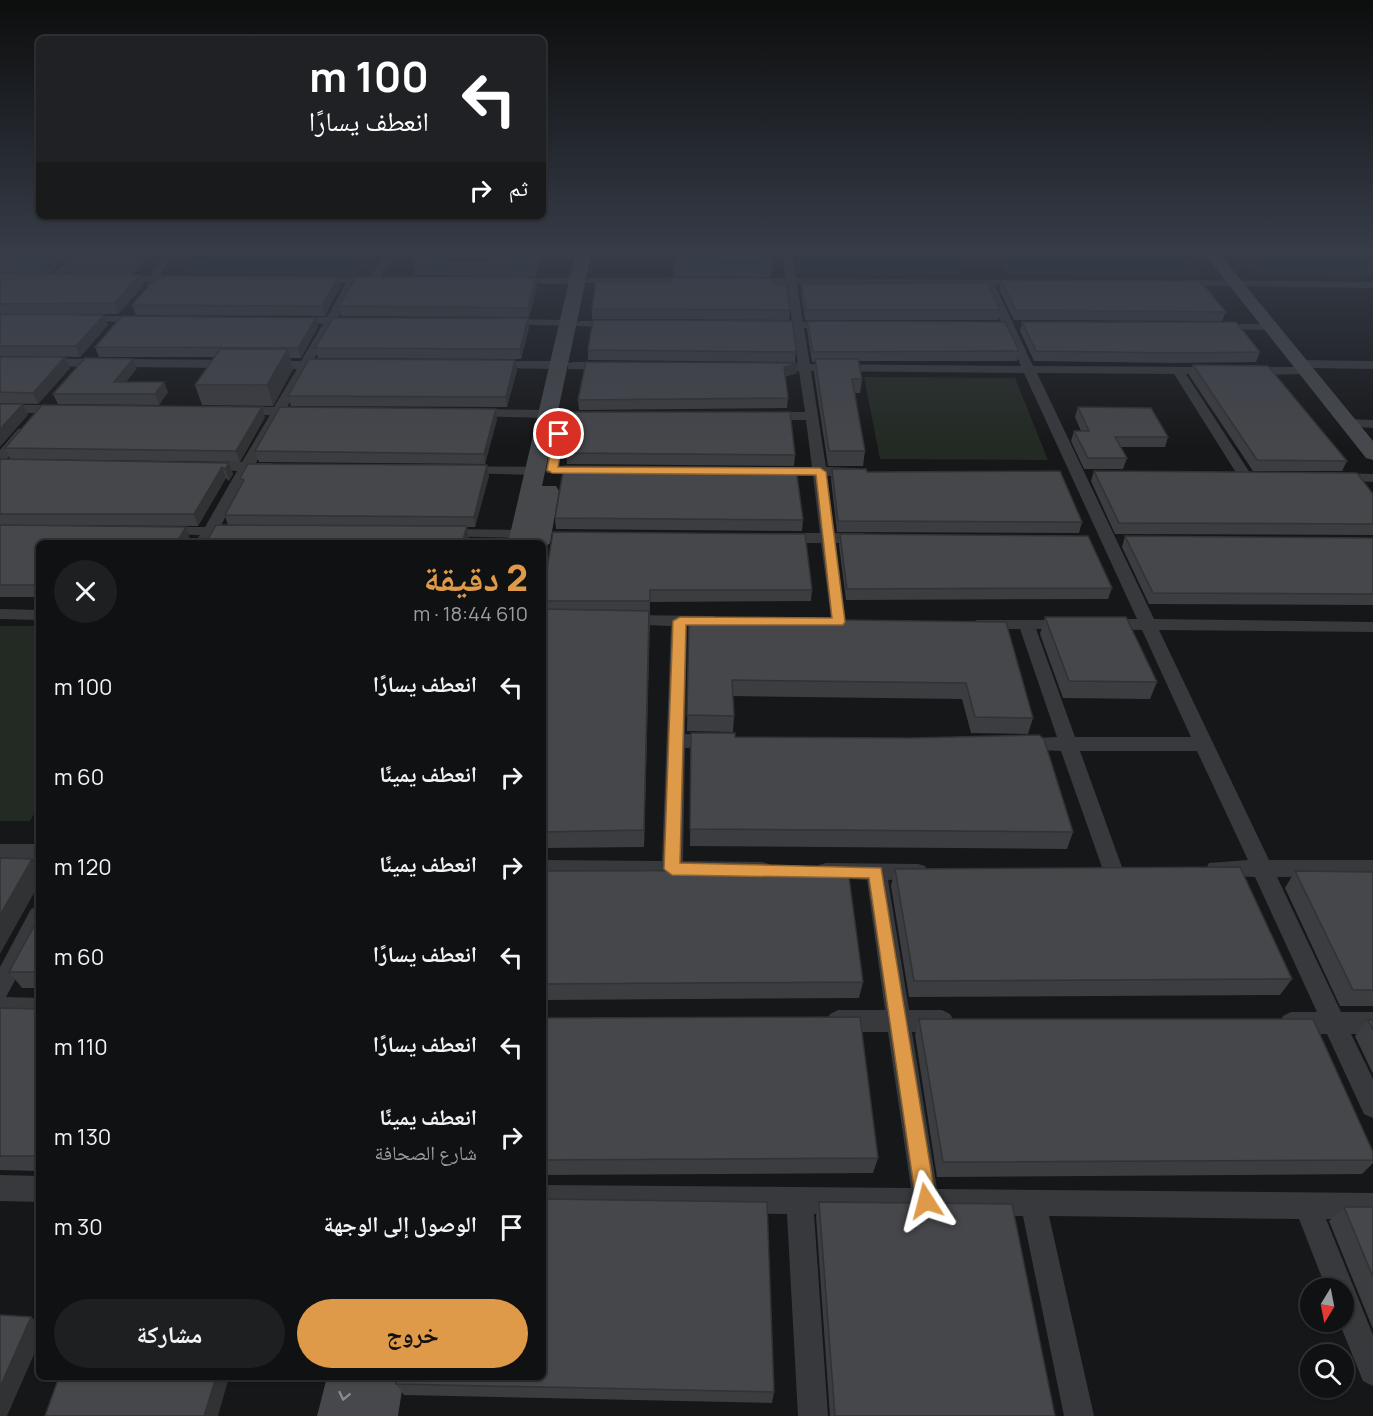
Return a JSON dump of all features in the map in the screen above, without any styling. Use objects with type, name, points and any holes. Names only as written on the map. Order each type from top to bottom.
[{"type":"main road","points":[[520,538],[543,471],[575,317]]},
{"type":"main road","points":[[1261,317],[1373,454]]},
{"type":"main road","points":[[543,471],[544,539]]},
{"type":"main road","points":[[340,1416],[348,1380]]},
{"type":"main road","points":[[375,1416],[381,1380]]},
{"type":"street","points":[[119,324],[125,317]]},
{"type":"street","points":[[206,537],[332,317]]},
{"type":"street","points":[[798,317],[829,538],[844,622],[816,622]]},
{"type":"street","points":[[1006,317],[1028,370],[1085,473],[1116,541],[1149,624],[1373,1106]]},
{"type":"street","points":[[67,319],[119,324],[158,320]]},
{"type":"street","points":[[284,320],[366,321]]},
{"type":"street","points":[[496,322],[626,324]]},
{"type":"street","points":[[753,325],[846,325]]},
{"type":"street","points":[[1210,327],[1269,327]]},
{"type":"street","points":[[71,378],[100,345]]},
{"type":"street","points":[[0,362],[340,365]]},
{"type":"street","points":[[478,365],[619,366]]},
{"type":"street","points":[[758,367],[1230,371],[1373,365]]},
{"type":"street","points":[[1178,371],[1239,476],[1261,476]]},
{"type":"street","points":[[4,463],[43,409],[57,394]]},
{"type":"street","points":[[0,409],[79,409]]},
{"type":"street","points":[[232,411],[314,411]]},
{"type":"street","points":[[465,413],[610,416]]},
{"type":"street","points":[[753,416],[812,416]]},
{"type":"street","points":[[1347,423],[1373,424]]},
{"type":"street","points":[[188,466],[281,467]]},
{"type":"street","points":[[454,470],[599,471]]},
{"type":"street","points":[[762,471],[868,472]]},
{"type":"street","points":[[1056,473],[1085,473]]},
{"type":"street","points":[[1317,477],[1373,478]]},
{"type":"street","points":[[152,531],[206,537],[258,532]]},
{"type":"street","points":[[425,533],[520,538]]},
{"type":"street","points":[[760,538],[876,538]]},
{"type":"street","points":[[1087,541],[1116,541]]},
{"type":"street","points":[[0,614],[36,615]]},
{"type":"street","points":[[611,620],[736,621]]},
{"type":"street","points":[[672,869],[680,621]]},
{"type":"street","points":[[968,624],[1373,627]]},
{"type":"street","points":[[1026,624],[1113,870]]},
{"type":"street","points":[[676,741],[735,741]]},
{"type":"street","points":[[1009,744],[1204,744]]},
{"type":"street","points":[[0,852],[36,852]]},
{"type":"street","points":[[546,868],[780,871]]},
{"type":"street","points":[[1193,869],[1373,868]]},
{"type":"street","points":[[1090,870],[1136,870]]},
{"type":"street","points":[[804,871],[935,872]]},
{"type":"street","points":[[876,872],[926,1201]]},
{"type":"street","points":[[0,989],[36,921]]},
{"type":"street","points":[[0,1007],[36,1008]]},
{"type":"street","points":[[815,1020],[968,1021]]},
{"type":"street","points":[[1263,1023],[1373,1023]]},
{"type":"street","points":[[0,1188],[36,1189]]},
{"type":"street","points":[[546,1198],[1373,1206]]},
{"type":"street","points":[[801,1202],[813,1416]]},
{"type":"street","points":[[1033,1202],[1079,1416]]},
{"type":"street","points":[[1307,1206],[1336,1278]]},
{"type":"street","points":[[1354,1323],[1373,1371]]},
{"type":"shaded area","points":[[864,377],[1015,378],[1048,460],[880,459]]},
{"type":"shaded area","points":[[0,626],[36,626],[36,810],[30,821],[0,821]]},
{"type":"building","points":[[0,317],[102,317],[76,346],[0,346]]},
{"type":"building","points":[[121,317],[316,318],[298,348],[95,347]]},
{"type":"building","points":[[333,318],[528,318],[520,349],[315,348]]},
{"type":"building","points":[[593,320],[792,321],[796,352],[588,350]]},
{"type":"building","points":[[807,321],[1005,322],[1019,351],[813,352]]},
{"type":"building","points":[[1022,322],[1236,322],[1260,352],[1036,351]]},
{"type":"building","points":[[220,349],[288,349],[267,385],[195,385]]},
{"type":"building","points":[[0,357],[65,357],[33,393],[0,392]]},
{"type":"building","points":[[85,358],[133,359],[114,382],[164,382],[155,394],[53,394]]},
{"type":"building","points":[[309,359],[515,360],[506,397],[288,396]]},
{"type":"building","points":[[815,359],[858,359],[862,379],[852,379],[865,451],[829,451]]},
{"type":"building","points":[[586,362],[798,363],[784,367],[788,398],[578,400]]},
{"type":"building","points":[[1193,365],[1268,366],[1347,461],[1257,460]]},
{"type":"building","points":[[0,404],[23,404],[0,429]]},
{"type":"building","points":[[42,405],[262,407],[236,451],[5,448]]},
{"type":"building","points":[[280,407],[496,409],[484,454],[255,451]]},
{"type":"building","points":[[1078,407],[1151,408],[1168,437],[1115,437],[1127,458],[1088,458],[1074,431],[1089,431]]},
{"type":"building","points":[[573,412],[790,412],[795,455],[566,453]]},
{"type":"building","points":[[0,459],[229,463],[225,469],[222,467],[194,514],[0,514]]},
{"type":"building","points":[[248,464],[487,465],[474,517],[225,515],[244,480],[240,478]]},
{"type":"building","points":[[564,466],[796,468],[803,520],[555,518]]},
{"type":"building","points":[[832,469],[866,469],[867,472],[1060,471],[1082,522],[838,521]]},
{"type":"building","points":[[1094,471],[1357,473],[1373,494],[1373,524],[1119,523]]},
{"type":"building","points":[[0,525],[186,527],[178,540],[36,540],[36,585],[0,585]]},
{"type":"building","points":[[216,525],[467,526],[463,540],[208,540]]},
{"type":"building","points":[[553,532],[805,534],[812,590],[650,590],[650,601],[546,601],[546,575]]},
{"type":"building","points":[[840,534],[1088,536],[1112,588],[847,589]]},
{"type":"building","points":[[1125,536],[1373,538],[1373,594],[1153,593]]},
{"type":"building","points":[[546,609],[649,611],[644,830],[546,832]]},
{"type":"building","points":[[1045,617],[1126,617],[1157,682],[1069,681]]},
{"type":"building","points":[[689,618],[1006,622],[1033,718],[975,717],[966,683],[732,680],[734,716],[687,715]]},
{"type":"building","points":[[691,733],[735,733],[735,737],[911,738],[1039,735],[1044,739],[1073,832],[690,829]]},
{"type":"building","points":[[0,858],[32,859],[0,915]]},
{"type":"building","points":[[1240,867],[1292,979],[914,981],[895,869]]},
{"type":"building","points":[[848,870],[863,982],[546,984],[546,871]]},
{"type":"building","points":[[1295,871],[1373,872],[1373,990],[1353,990]]},
{"type":"building","points":[[36,922],[36,972],[9,972]]},
{"type":"building","points":[[0,1008],[36,1009],[36,1156],[0,1156]]},
{"type":"building","points":[[860,1017],[878,1158],[546,1160],[546,1018]]},
{"type":"building","points":[[919,1019],[1313,1019],[1373,1152],[1373,1160],[943,1162]]},
{"type":"building","points":[[1368,1020],[1373,1020],[1373,1030]]},
{"type":"building","points":[[546,1199],[767,1202],[774,1392],[396,1384],[397,1380],[546,1380]]},
{"type":"building","points":[[819,1202],[1012,1204],[1055,1416],[835,1416]]},
{"type":"building","points":[[1344,1207],[1373,1207],[1373,1277]]},
{"type":"building","points":[[0,1315],[31,1317],[0,1387]]},
{"type":"building","points":[[58,1380],[215,1380],[204,1416],[45,1416]]},
{"type":"route","points":[[559,434],[552,470],[820,472],[838,622],[680,621],[672,869],[876,872],[926,1201]]}]
